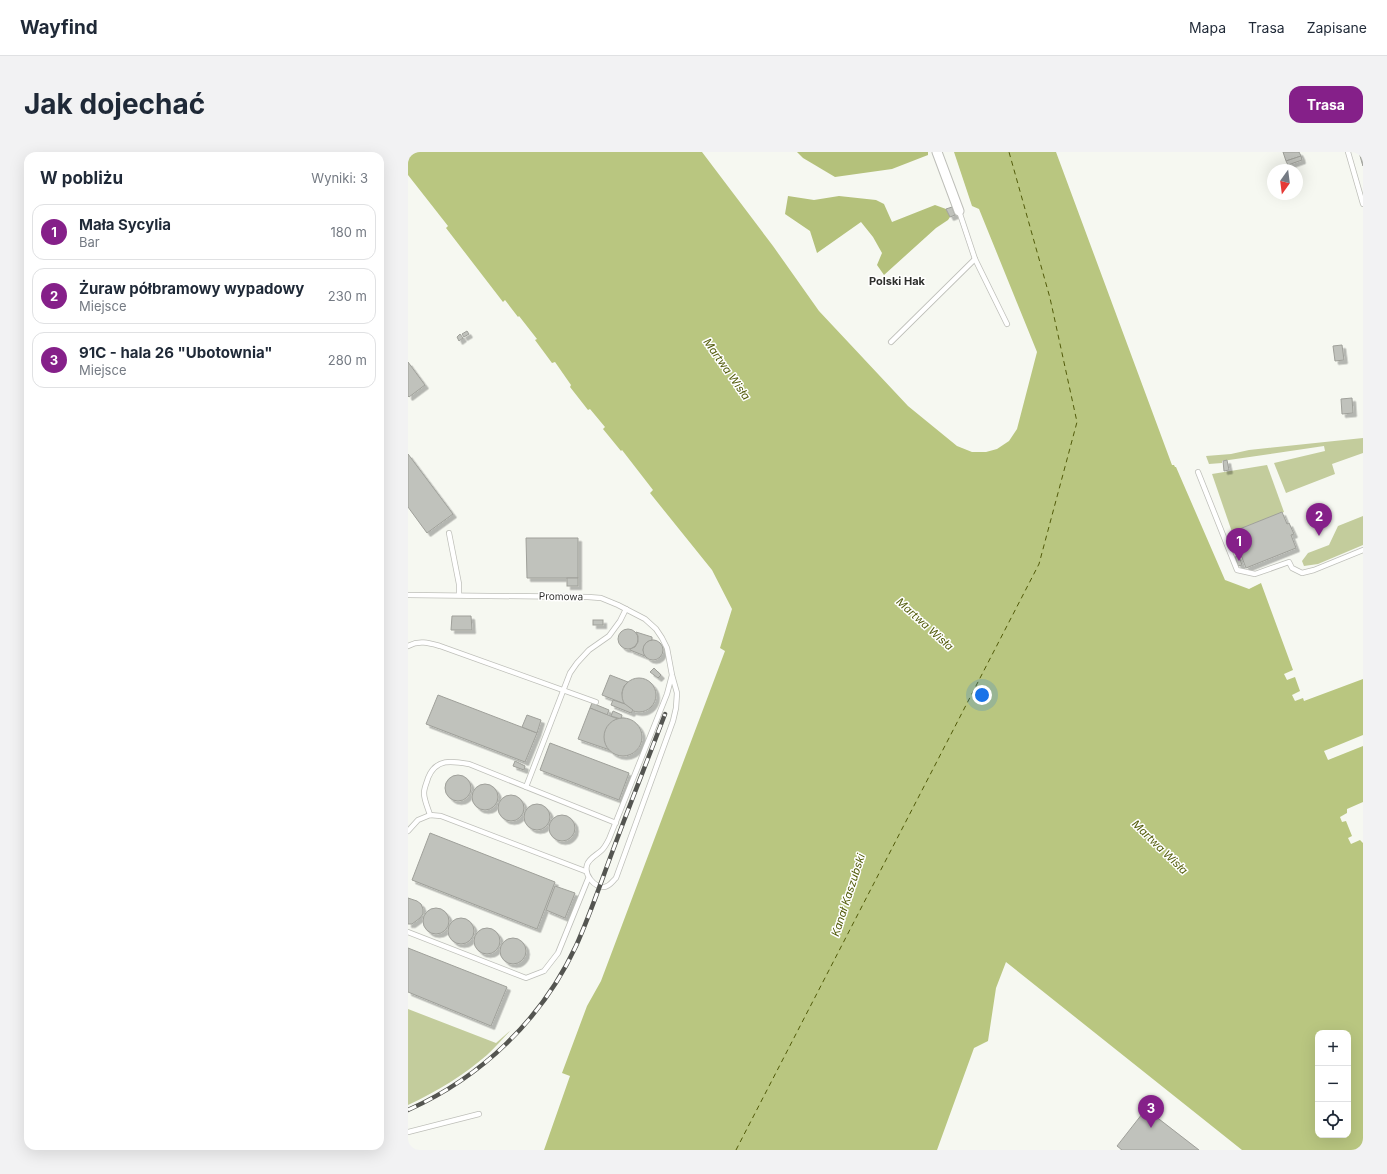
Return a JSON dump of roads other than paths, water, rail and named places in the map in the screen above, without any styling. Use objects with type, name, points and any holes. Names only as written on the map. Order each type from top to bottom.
[{"type":"street","points":[[937,152],[959,210]]},
{"type":"lane","points":[[1348,152],[1363,204]]},
{"type":"lane","points":[[959,210],[975,259],[1007,324]]},
{"type":"lane","points":[[891,342],[975,259]]},
{"type":"lane","points":[[1198,472],[1237,570],[1255,574],[1289,562],[1292,568],[1302,573],[1314,570],[1363,550]]},
{"type":"lane","points":[[448,533],[459,584],[459,595]]},
{"type":"lane","name":"Promowa","points":[[408,595],[601,598],[645,619],[656,629],[667,648],[677,693],[676,708],[673,720],[616,878],[604,887],[588,879]]},
{"type":"lane","points":[[526,787],[565,690],[570,673],[589,650],[609,636],[626,609]]},
{"type":"lane","points":[[408,646],[414,643],[426,642],[440,646],[596,702]]},
{"type":"lane","points":[[408,932],[526,978],[544,971],[558,953],[588,879],[585,871],[587,864],[595,854],[602,849],[609,839],[616,823],[667,694],[672,675]]},
{"type":"lane","points":[[430,815],[424,794],[426,784],[431,772],[440,764],[452,761],[469,764],[616,823]]},
{"type":"lane","points":[[408,830],[418,820],[430,815],[441,816],[585,871]]},
{"type":"lane","points":[[408,1132],[478,1114]]},
{"type":"water","points":[[408,152],[702,152],[773,246],[819,311],[908,406],[957,446],[972,452],[986,452],[997,449],[1009,441],[1017,429],[1037,352],[979,209],[972,206],[954,152],[1056,152],[1172,465],[1176,467],[1225,580],[1249,589],[1261,583],[1293,670],[1284,674],[1287,680],[1295,677],[1300,691],[1292,695],[1295,701],[1303,698],[1304,701],[1363,679],[1363,735],[1324,751],[1328,760],[1363,746],[1363,802],[1347,809],[1347,813],[1340,817],[1342,822],[1346,821],[1352,836],[1348,838],[1351,844],[1360,840],[1363,843],[1363,1150],[1242,1150],[1006,962],[996,988],[988,1041],[974,1048],[937,1150],[544,1150],[570,1076],[562,1073],[587,1006],[601,981],[725,651],[720,648],[732,609],[712,570],[650,493],[653,490],[622,450],[621,451],[603,429],[605,427],[590,409],[588,410],[570,387],[571,385],[555,362],[552,363],[535,340],[537,339],[519,316],[518,317],[505,300],[503,302],[446,228],[448,226],[408,175]]},
{"type":"railway","points":[[408,1110],[461,1081],[485,1063],[507,1043],[546,998],[562,973],[576,946],[665,714]]},
{"type":"place","name":"Żuraw półbramowy wypadowy","points":[[1319,536]]},
{"type":"place","name":"Mała Sycylia","points":[[1239,561]]},
{"type":"place","name":"91C - hala 26 \"Ubotownia\"","points":[[1151,1128]]},
{"type":"district","name":"Polski Hak","points":[[897,281]]},
{"type":"water label","name":"Martwa Wisła","points":[[727,369]]},
{"type":"water label","name":"Martwa Wisła","points":[[925,624]]},
{"type":"water label","name":"Martwa Wisła","points":[[1160,847]]},
{"type":"water label","name":"Kanał Kaszubski","points":[[848,895]]}]
